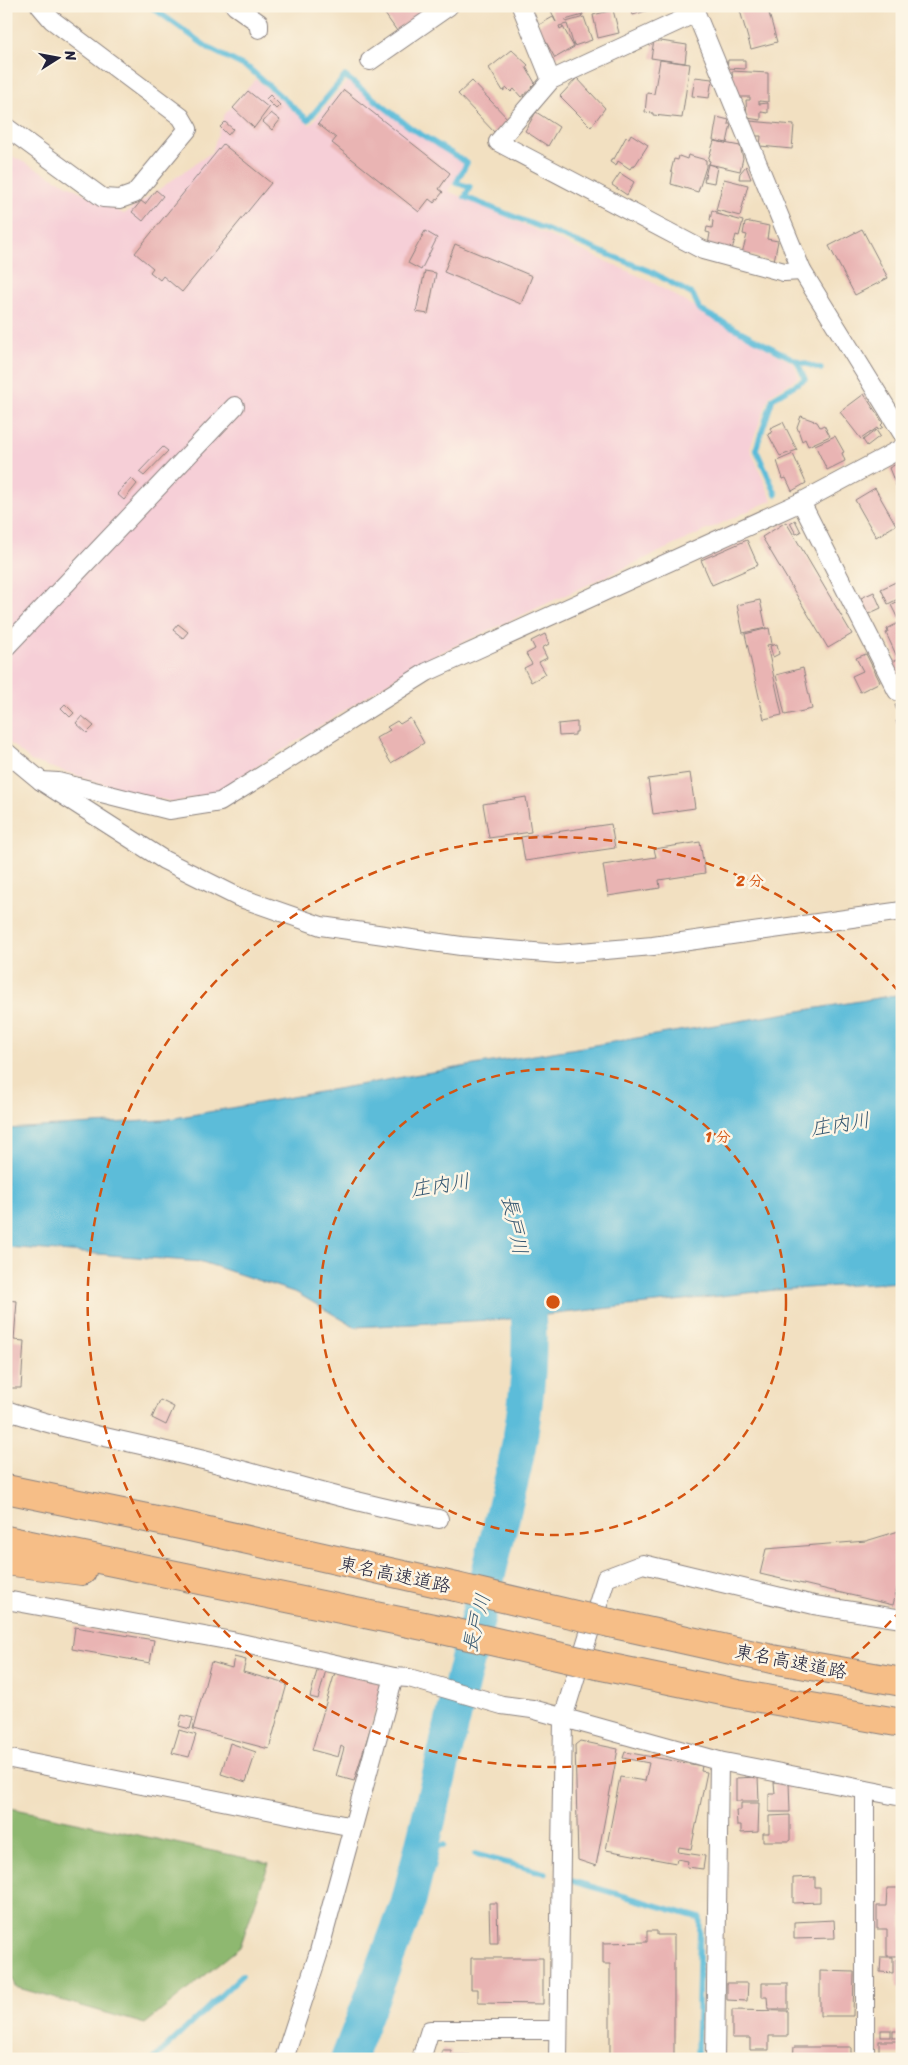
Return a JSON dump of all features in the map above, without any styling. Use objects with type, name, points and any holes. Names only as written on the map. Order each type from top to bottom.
[{"type":"highway","name":"東名高速道路","points":[[6,1489],[190,1527],[772,1659],[902,1682]]},
{"type":"highway","points":[[6,1540],[380,1615],[597,1665],[738,1694],[902,1723]]},
{"type":"highway","points":[[6,1561],[298,1599],[380,1615]]},
{"type":"street","points":[[6,127],[103,198],[120,199],[134,194],[188,129],[181,117],[52,20],[40,6]]},
{"type":"street","points":[[234,6],[254,18],[259,23],[259,29]]},
{"type":"street","points":[[370,61],[448,6]]},
{"type":"street","points":[[521,6],[551,80]]},
{"type":"street","points":[[802,270],[784,272],[703,250],[498,142],[551,80],[695,9],[802,270],[902,433]]},
{"type":"street","points":[[6,647],[235,406]]},
{"type":"street","points":[[41,781],[58,782],[169,810],[220,802],[427,672],[801,502],[902,448]]},
{"type":"street","points":[[801,502],[897,691],[902,689]]},
{"type":"street","points":[[6,752],[41,781],[164,860],[238,897],[321,926],[461,946],[558,954],[653,946],[902,911]]},
{"type":"street","points":[[6,1410],[35,1420],[192,1457],[383,1509],[438,1519]]},
{"type":"street","points":[[558,2059],[563,1718],[606,1578],[643,1564],[814,1605],[902,1619]]},
{"type":"street","points":[[6,1600],[232,1641],[401,1677],[502,1705],[532,1708],[719,1761],[902,1797]]},
{"type":"street","points":[[284,2059],[318,1955],[352,1827],[401,1677]]},
{"type":"street","points":[[6,1758],[352,1827]]},
{"type":"street","points":[[715,2059],[719,1761]]},
{"type":"street","points":[[865,1790],[865,2059]]},
{"type":"street","points":[[421,2059],[430,2030],[558,2030]]},
{"type":"shaded area","points":[[256,79],[310,125],[348,80],[410,130],[464,164],[448,191],[648,280],[794,364],[799,377],[770,395],[750,448],[772,500],[420,662],[216,793],[173,802],[116,788],[31,761],[6,740],[6,153],[124,214],[212,152],[224,115]]},
{"type":"green space","points":[[6,1807],[269,1863],[240,1947],[145,2024],[15,1987],[6,1958]]},
{"type":"water","name":"庄内川","points":[[902,994],[900,1282],[775,1290],[509,1319],[355,1327],[297,1293],[202,1262],[6,1247],[6,1129],[164,1120],[414,1075]]},
{"type":"building","points":[[397,6],[443,6],[419,22],[416,18],[397,31],[385,14]]},
{"type":"building","points":[[549,6],[584,6],[586,11],[582,12],[583,15],[565,20],[566,22],[584,17],[592,40],[574,46],[567,24],[559,26],[560,29],[563,27],[574,47],[555,58],[537,26],[553,17],[556,22]]},
{"type":"building","points":[[630,6],[658,6],[658,7],[633,15]]},
{"type":"building","points":[[767,6],[777,42],[751,49],[739,7]]},
{"type":"building","points":[[613,10],[619,33],[598,38],[593,15]]},
{"type":"building","points":[[654,40],[687,45],[685,63],[651,58]]},
{"type":"building","points":[[512,50],[528,65],[526,67],[535,83],[531,87],[532,89],[521,97],[514,89],[511,92],[507,88],[503,91],[489,68]]},
{"type":"building","points":[[660,60],[690,64],[682,118],[653,115],[653,113],[645,112],[647,93],[654,94]]},
{"type":"building","points":[[728,60],[745,60],[745,69],[727,68]]},
{"type":"building","points":[[732,71],[768,73],[768,102],[759,101],[759,104],[768,103],[768,113],[761,112],[761,120],[747,118],[746,100],[750,100],[750,97],[738,97],[733,85]]},
{"type":"building","points":[[695,77],[712,79],[709,98],[692,96]]},
{"type":"building","points":[[577,78],[605,108],[591,127],[560,96]]},
{"type":"building","points":[[472,81],[509,120],[495,133],[458,94]]},
{"type":"building","points":[[344,90],[450,173],[439,189],[443,192],[434,203],[429,199],[419,212],[332,143],[336,138],[318,124]]},
{"type":"building","points":[[248,91],[269,108],[254,128],[233,108]]},
{"type":"building","points":[[270,95],[280,105],[276,109],[266,99]]},
{"type":"building","points":[[536,112],[559,127],[548,146],[525,131]]},
{"type":"building","points":[[271,113],[280,120],[272,130],[263,122]]},
{"type":"building","points":[[717,117],[729,120],[728,124],[731,124],[727,143],[713,140]]},
{"type":"building","points":[[225,122],[233,129],[228,135],[220,127]]},
{"type":"building","points":[[747,122],[794,125],[792,149],[760,146],[761,136],[754,136]]},
{"type":"building","points":[[631,134],[648,145],[634,167],[632,166],[630,169],[618,161],[616,166],[610,162],[612,158],[614,159],[626,137],[629,138]]},
{"type":"building","points":[[714,141],[740,146],[743,158],[740,171],[709,164],[710,161],[708,160]]},
{"type":"building","points":[[223,144],[271,183],[182,292],[163,276],[160,280],[150,272],[153,268],[135,253]]},
{"type":"building","points":[[688,155],[706,160],[706,167],[698,192],[671,184],[673,172],[671,171],[674,159],[678,160],[679,156],[687,159]]},
{"type":"building","points":[[708,164],[717,167],[714,183],[704,181]]},
{"type":"building","points":[[746,166],[751,179],[739,179],[740,173]]},
{"type":"building","points":[[620,173],[634,182],[627,195],[612,185]]},
{"type":"building","points":[[724,179],[748,185],[740,216],[716,210]]},
{"type":"building","points":[[156,190],[163,196],[143,221],[132,212],[141,201],[145,204]]},
{"type":"building","points":[[712,210],[717,212],[717,214],[743,221],[739,236],[736,235],[732,250],[708,245],[710,233],[706,232],[707,227],[712,228],[713,221],[710,220]]},
{"type":"building","points":[[750,222],[769,226],[767,239],[778,241],[774,261],[742,253],[747,235],[743,234],[745,223]]},
{"type":"building","points":[[862,229],[888,278],[855,295],[829,246]]},
{"type":"building","points":[[425,231],[437,238],[421,270],[408,263]]},
{"type":"building","points":[[455,244],[532,276],[521,304],[444,272]]},
{"type":"building","points":[[425,271],[436,273],[428,314],[416,312]]},
{"type":"building","points":[[864,394],[883,423],[881,425],[883,427],[878,430],[877,428],[861,439],[840,412]]},
{"type":"building","points":[[801,416],[817,422],[820,427],[824,425],[830,436],[808,446],[805,439],[802,441],[797,427]]},
{"type":"building","points":[[783,422],[797,450],[780,456],[768,434],[772,433],[770,428]]},
{"type":"building","points":[[876,430],[880,436],[867,446],[863,440]]},
{"type":"building","points":[[835,436],[844,452],[842,453],[845,461],[827,470],[815,445]]},
{"type":"building","points":[[163,447],[168,451],[144,476],[139,472]]},
{"type":"building","points":[[793,454],[806,483],[792,491],[786,478],[783,479],[777,461]]},
{"type":"building","points":[[902,461],[902,486],[897,488],[889,468]]},
{"type":"building","points":[[131,478],[137,484],[124,500],[117,494]]},
{"type":"building","points":[[875,488],[896,525],[876,537],[855,500]]},
{"type":"building","points":[[795,520],[801,532],[796,534],[790,523]]},
{"type":"building","points":[[786,522],[852,634],[828,648],[762,537]]},
{"type":"building","points":[[747,540],[758,565],[712,585],[701,560]]},
{"type":"building","points":[[902,579],[902,597],[888,604],[881,589]]},
{"type":"building","points":[[874,592],[881,608],[868,614],[861,598]]},
{"type":"building","points":[[902,599],[902,616],[898,619],[891,605]]},
{"type":"building","points":[[760,600],[766,628],[743,633],[737,605]]},
{"type":"building","points":[[902,621],[902,673],[899,675],[892,662],[898,659],[886,633],[888,632],[887,629]]},
{"type":"building","points":[[178,624],[188,632],[183,638],[173,630]]},
{"type":"building","points":[[769,628],[772,644],[767,645],[782,715],[764,719],[745,634]]},
{"type":"building","points":[[545,634],[549,644],[542,648],[547,658],[539,662],[546,674],[531,682],[524,668],[532,664],[526,654],[535,649],[531,641]]},
{"type":"building","points":[[777,644],[779,654],[773,657],[770,646]]},
{"type":"building","points":[[866,654],[880,682],[860,692],[852,676],[863,671],[856,658]]},
{"type":"building","points":[[803,668],[812,709],[785,715],[776,675]]},
{"type":"building","points":[[902,702],[902,737],[896,721],[900,720],[895,705]]},
{"type":"building","points":[[65,704],[74,713],[70,717],[61,708]]},
{"type":"building","points":[[82,716],[94,726],[87,733],[76,723]]},
{"type":"building","points":[[410,718],[424,743],[391,763],[376,738],[390,730],[387,727],[397,721],[400,724]]},
{"type":"building","points":[[577,722],[577,732],[575,732],[575,735],[559,736],[558,724]]},
{"type":"building","points":[[690,773],[695,808],[653,814],[648,779]]},
{"type":"building","points":[[526,797],[531,832],[489,838],[483,804]]},
{"type":"building","points":[[611,824],[615,848],[525,861],[521,837]]},
{"type":"building","points":[[700,842],[705,873],[659,880],[660,888],[608,896],[603,865],[656,857],[654,849]]},
{"type":"building","points":[[6,1300],[17,1301],[14,1340],[24,1341],[21,1388],[10,1388],[10,1384],[6,1383]]},
{"type":"building","points":[[160,1400],[174,1407],[166,1425],[152,1418]]},
{"type":"building","points":[[902,1530],[902,1568],[893,1605],[760,1574],[766,1549],[866,1541]]},
{"type":"building","points":[[75,1627],[154,1640],[150,1663],[72,1649]]},
{"type":"building","points":[[234,1657],[246,1660],[243,1672],[287,1684],[269,1749],[193,1729],[211,1662],[232,1668]]},
{"type":"building","points":[[318,1667],[326,1670],[318,1699],[310,1697]]},
{"type":"building","points":[[336,1669],[384,1684],[354,1781],[336,1776],[344,1748],[341,1746],[338,1757],[312,1750]]},
{"type":"building","points":[[182,1715],[193,1718],[190,1729],[179,1726]]},
{"type":"building","points":[[179,1730],[196,1735],[189,1757],[172,1753]]},
{"type":"building","points":[[580,1741],[618,1749],[596,1866],[578,1860],[575,1745]]},
{"type":"building","points":[[230,1743],[256,1752],[246,1782],[221,1774]]},
{"type":"building","points":[[625,1752],[702,1766],[701,1771],[707,1772],[691,1849],[679,1847],[678,1852],[705,1856],[703,1869],[687,1867],[688,1861],[677,1859],[676,1863],[606,1850],[620,1777],[645,1781],[649,1763],[623,1758]]},
{"type":"building","points":[[758,1777],[759,1801],[736,1801],[736,1778]]},
{"type":"building","points":[[774,1782],[789,1782],[790,1812],[769,1812],[769,1794],[775,1794]]},
{"type":"building","points":[[741,1803],[759,1803],[758,1832],[741,1833],[741,1825],[737,1825],[736,1810],[741,1810]]},
{"type":"building","points":[[790,1815],[790,1841],[763,1841],[763,1833],[769,1833],[769,1816]]},
{"type":"building","points":[[815,1877],[815,1887],[820,1887],[820,1902],[793,1903],[793,1878]]},
{"type":"building","points":[[887,1888],[902,1888],[902,1956],[887,1956],[887,1929],[877,1929],[877,1906],[886,1906]]},
{"type":"building","points":[[489,1903],[497,1903],[498,1943],[490,1943]]},
{"type":"building","points":[[834,1920],[835,1938],[794,1939],[794,1922]]},
{"type":"building","points":[[647,1931],[657,1931],[657,1935],[674,1935],[674,2059],[610,2059],[610,1964],[603,1964],[603,1943],[647,1942]]},
{"type":"building","points":[[881,1957],[893,1957],[893,1973],[880,1972]]},
{"type":"building","points":[[471,1958],[543,1958],[543,2004],[478,2003],[478,1989],[471,1989]]},
{"type":"building","points":[[902,1958],[902,1987],[897,1987],[896,1959]]},
{"type":"building","points":[[820,1971],[854,1972],[853,2016],[820,2016]]},
{"type":"building","points":[[727,1983],[748,1983],[747,2001],[727,2000]]},
{"type":"building","points":[[762,1983],[788,1983],[788,2009],[768,2009],[767,1997],[762,1997]]},
{"type":"building","points":[[732,2010],[788,2011],[788,2036],[769,2036],[769,2050],[750,2050],[750,2038],[732,2038]]},
{"type":"building","points":[[881,2030],[891,2030],[891,2037],[881,2037]]},
{"type":"building","points":[[893,2031],[902,2031],[902,2038],[893,2038]]},
{"type":"building","points":[[879,2041],[902,2041],[902,2054],[879,2054]]},
{"type":"building","points":[[794,2047],[851,2047],[851,2059],[793,2059]]},
{"type":"building","points":[[442,2050],[451,2050],[451,2055],[470,2055],[469,2059],[442,2059]]},
{"type":"waterway","points":[[150,6],[210,49],[250,69],[308,120],[345,76],[411,128],[467,163],[456,183],[470,187],[465,197],[652,272],[693,295],[700,310],[797,361],[821,369]]},
{"type":"waterway","points":[[776,494],[756,449],[773,398],[805,379],[797,361]]},
{"type":"waterway","name":"長戸川","points":[[348,2059],[408,1904],[514,1469],[525,1406],[529,1359],[529,1325],[524,1270]]},
{"type":"waterway","points":[[421,1848],[444,1845]]},
{"type":"waterway","points":[[475,1854],[545,1873]]},
{"type":"waterway","points":[[572,1881],[700,1918],[697,2059]]},
{"type":"waterway","points":[[154,2059],[242,1975]]}]
